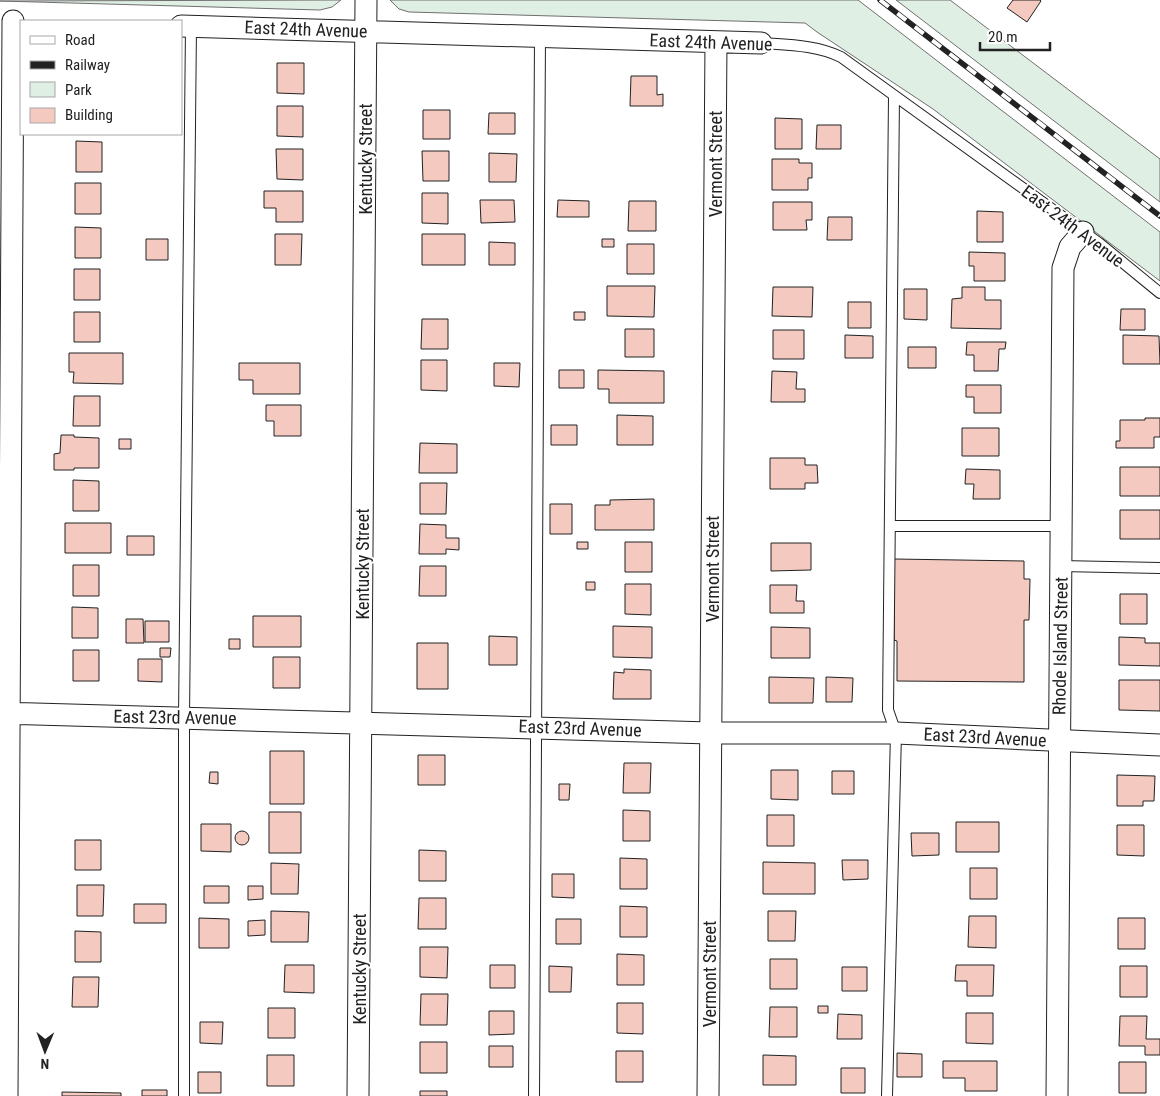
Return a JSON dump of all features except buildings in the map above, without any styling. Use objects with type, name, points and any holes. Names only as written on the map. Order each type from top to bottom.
[{"type":"street","name":"Kentucky Street","points":[[358,1096],[366,0]]},
{"type":"street","points":[[7,1096],[5,713],[14,21]]},
{"type":"street","name":"East 24th Avenue","points":[[186,26],[761,43]]},
{"type":"street","name":"Vermont Street","points":[[708,1096],[716,42]]},
{"type":"street","name":"Rhode Island Street","points":[[1057,1096],[1063,268],[1070,247],[1083,232]]},
{"type":"street","name":"East 23rd Avenue","points":[[5,713],[710,732],[896,733],[1160,744]]},
{"type":"lane","points":[[184,1096],[186,26]]},
{"type":"lane","points":[[534,1096],[540,36]]},
{"type":"lane","name":"East 24th Avenue","points":[[761,43],[795,45],[830,51],[841,57],[1083,232],[1160,293]]},
{"type":"lane","points":[[888,1096],[896,733],[888,710],[894,96]]},
{"type":"lane","points":[[890,526],[1061,526]]},
{"type":"lane","points":[[1060,566],[1160,568]]},
{"type":"green space","points":[[341,0],[332,7],[320,10],[0,1]]},
{"type":"green space","points":[[390,0],[858,0],[1160,232],[1160,281],[933,109],[805,23],[409,12],[399,9]]},
{"type":"green space","points":[[896,0],[950,0],[1160,159],[1160,202]]},
{"type":"railway","points":[[880,0],[1160,216]]}]
